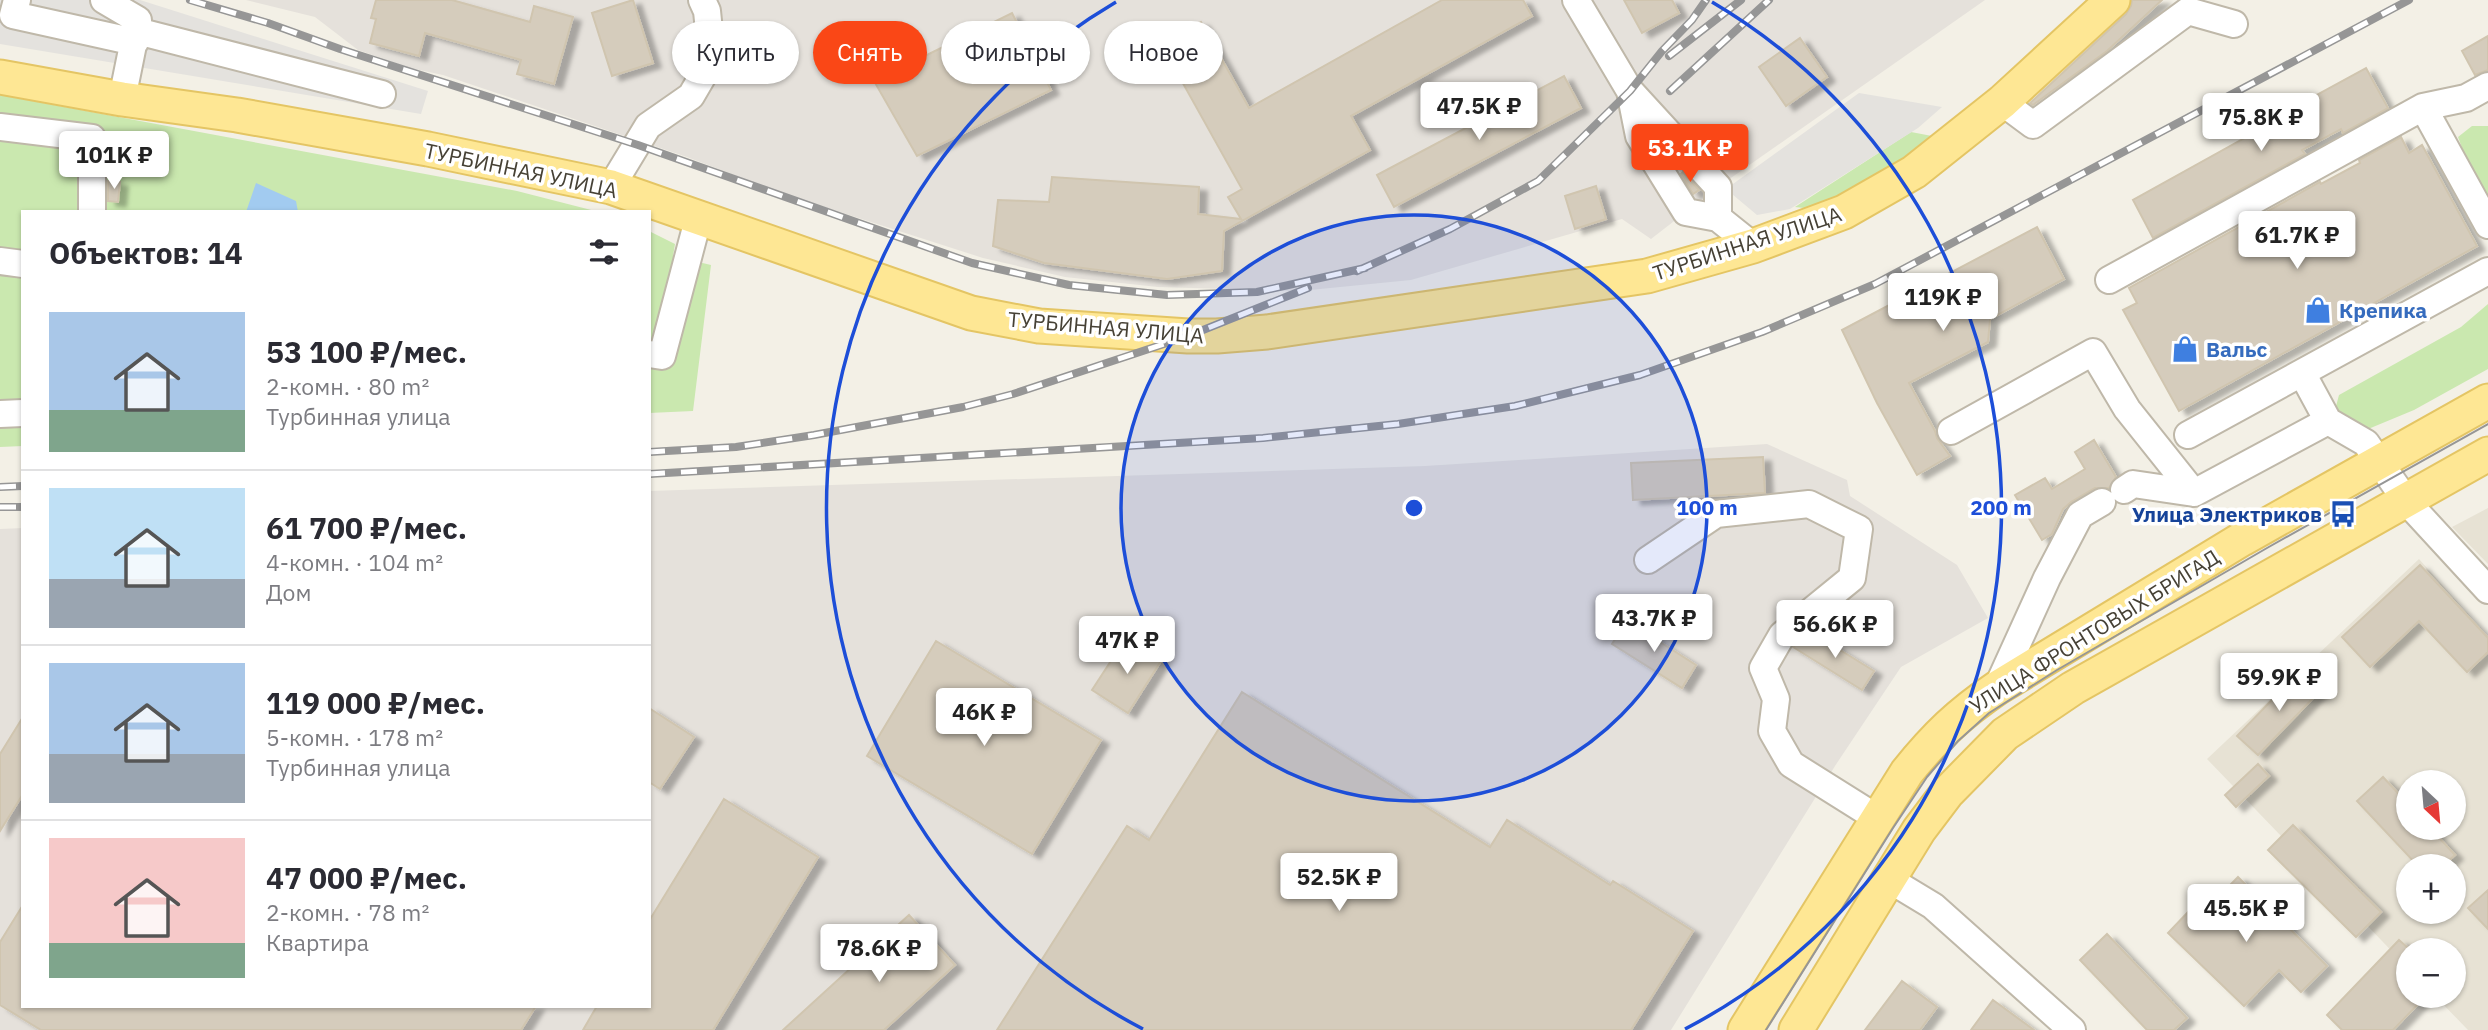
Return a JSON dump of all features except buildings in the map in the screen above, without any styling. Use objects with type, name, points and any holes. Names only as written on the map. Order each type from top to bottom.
[{"type":"main road","name":"ТУРБИННАЯ УЛИЦА","points":[[0,77],[122,99],[237,115],[611,187],[971,313],[1039,326],[1217,336],[1267,332],[1647,276],[1753,246],[1844,212],[1914,172],[2002,102],[2113,0]]},
{"type":"main road","name":"УЛИЦА ФРОНТОВЫХ БРИГАД","points":[[1797,1030],[1891,880],[1919,830],[1947,793],[2005,734],[2032,714],[2394,484],[2488,401]]},
{"type":"main road","name":"УЛИЦА ФРОНТОВЫХ БРИГАД","points":[[1745,1030],[1907,772],[1936,736],[1964,710],[2242,540],[2394,484],[2488,454]]},
{"type":"lane","points":[[104,0],[138,20],[122,99]]},
{"type":"lane","points":[[611,187],[648,126],[691,96],[712,60],[707,11],[702,0]]},
{"type":"lane","points":[[1576,0],[1630,91],[1718,187],[1718,218]]},
{"type":"lane","points":[[10,9],[382,94]]},
{"type":"lane","points":[[2002,102],[2033,125],[2188,12],[2234,24]]},
{"type":"lane","points":[[2109,280],[2423,107],[2466,98],[2488,86]]},
{"type":"lane","points":[[1630,91],[1639,136],[1686,212],[1718,218],[1753,246]]},
{"type":"lane","points":[[2423,107],[2488,225]]},
{"type":"lane","points":[[0,127],[92,138],[92,210]]},
{"type":"lane","points":[[651,354],[662,356],[699,216]]},
{"type":"lane","points":[[0,261],[21,264]]},
{"type":"lane","points":[[2188,435],[2488,271]]},
{"type":"lane","points":[[1951,431],[2093,352],[2127,409],[2194,493]]},
{"type":"lane","points":[[2302,373],[2328,421],[2366,443],[2394,484],[2488,590]]},
{"type":"lane","points":[[0,414],[21,414]]},
{"type":"lane","points":[[1997,688],[2047,578],[2102,502],[2133,484],[2194,493],[2328,421]]},
{"type":"lane","points":[[1648,561],[1716,514],[1809,504],[1859,529],[1852,578],[1782,635],[1763,668],[1776,699],[1772,731],[1791,764],[1877,818]]},
{"type":"lane","points":[[1891,880],[1933,906],[2072,1030]]},
{"type":"shaded area","points":[[0,0],[140,0],[428,91],[421,114],[0,44]]},
{"type":"shaded area","points":[[246,0],[1985,0],[1718,187],[1651,239],[1622,219],[1411,280],[1300,291],[1158,287],[1065,277],[983,258],[787,195],[687,157],[443,75],[410,68],[358,50],[315,17]]},
{"type":"shaded area","points":[[1859,93],[1942,107],[1918,128],[1790,209],[1757,215],[1726,189]]},
{"type":"shaded area","points":[[1767,444],[1847,480],[1850,496],[1957,565],[1988,618],[1901,667],[1835,766],[1671,1030],[0,1030],[0,529],[21,528],[21,1008],[651,1008],[651,491],[1425,466]]},
{"type":"shaded area","points":[[2488,508],[2488,564],[2452,527]]},
{"type":"shaded area","points":[[2419,559],[2488,636],[2488,1030],[2468,1030],[2447,1008],[2466,1008],[2466,938],[2396,938],[2396,956],[2207,759]]},
{"type":"green space","points":[[0,95],[517,191],[591,210],[21,210],[21,446],[0,447]]},
{"type":"green space","points":[[2472,126],[2488,126],[2488,211],[2458,137]]},
{"type":"green space","points":[[1911,132],[1932,136],[1902,160],[1813,209],[1795,207]]},
{"type":"green space","points":[[651,232],[675,244],[673,256],[711,265],[693,411],[651,413]]},
{"type":"green space","points":[[2488,304],[2488,369],[2414,410],[2361,432],[2335,410],[2339,395],[2461,327]]},
{"type":"water","points":[[256,183],[296,201],[298,210],[247,210]]},
{"type":"tram line","points":[[1766,1030],[1927,777],[1958,741],[1989,713],[2057,670],[2267,548],[2488,424]]},
{"type":"railway","points":[[190,0],[268,23],[340,49],[638,145],[972,263],[1069,285],[1167,295],[1257,292],[1365,268]]},
{"type":"railway","points":[[1357,271],[1450,229],[1538,181],[1630,91],[1706,0]]},
{"type":"railway","points":[[1669,56],[1741,0]]},
{"type":"railway","points":[[1670,91],[1769,0]]},
{"type":"railway","points":[[651,474],[1263,438],[1398,424],[1515,406],[1640,375],[1762,332],[1875,284],[2409,0]]},
{"type":"railway","points":[[651,452],[736,447],[963,407],[1013,394],[1188,336],[1308,288]]},
{"type":"railway","points":[[0,487],[21,486]]},
{"type":"railway","points":[[0,507],[21,507]]},
{"type":"place","name":"Крепика","points":[[2318,310]]},
{"type":"place","name":"Вальс","points":[[2185,349]]},
{"type":"place","name":"Улица Электриков","points":[[2343,514]]}]
